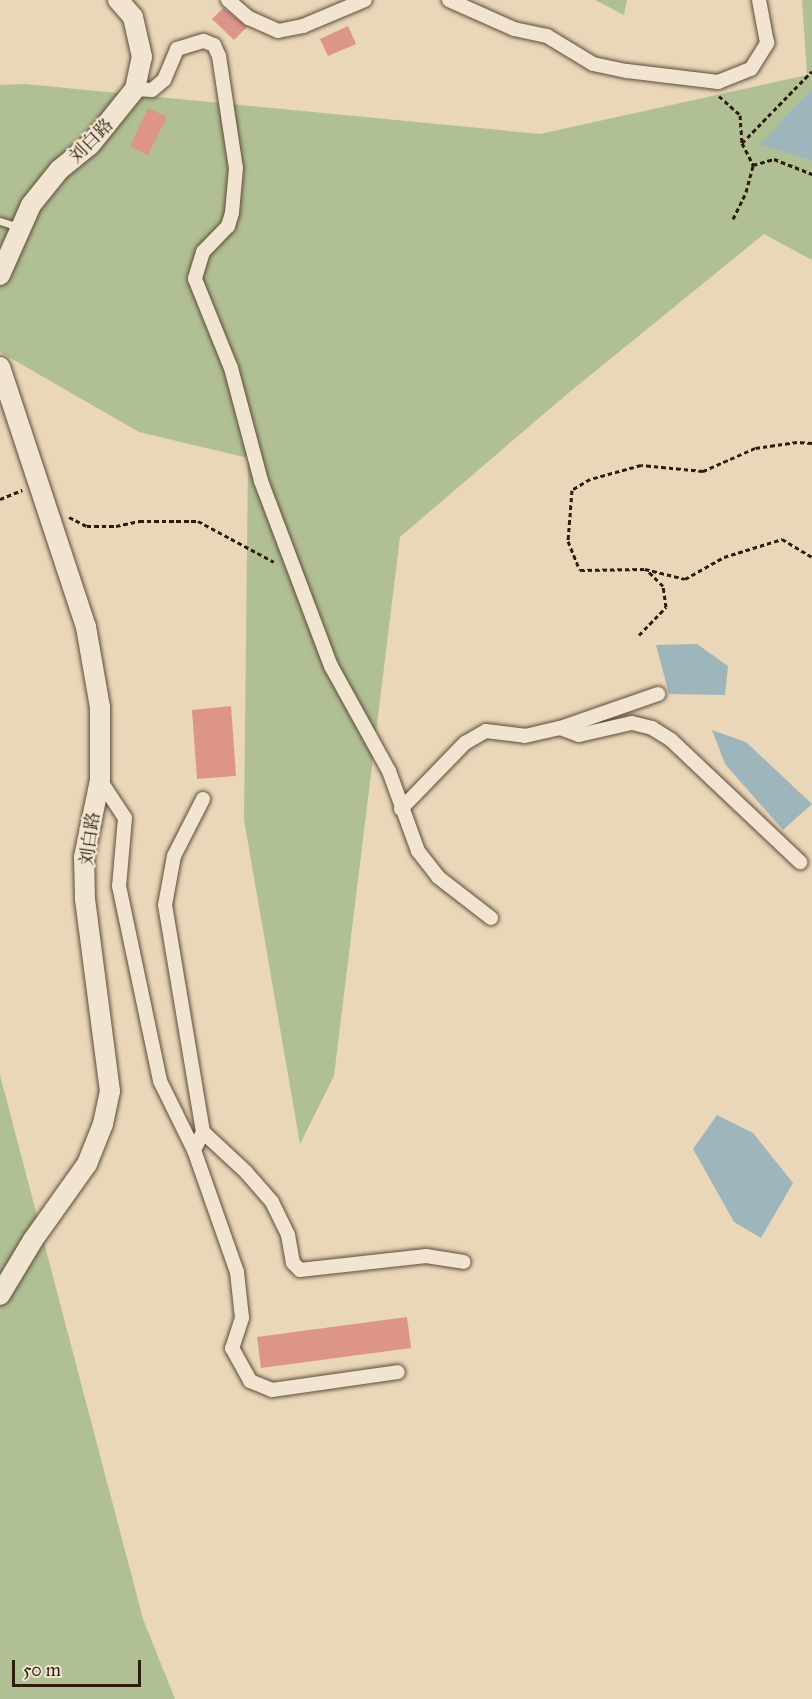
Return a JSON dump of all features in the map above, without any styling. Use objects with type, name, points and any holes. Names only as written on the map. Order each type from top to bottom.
[{"type":"street","name":"刘白路","points":[[0,275],[31,205],[52,179],[90,145],[135,89],[142,57],[133,17],[118,0]]},
{"type":"street","points":[[228,0],[249,18],[278,31],[303,26],[365,0]]},
{"type":"street","points":[[449,0],[514,29],[548,36],[593,64],[718,82],[752,69],[767,43],[759,0]]},
{"type":"street","points":[[135,89],[152,90],[164,80],[177,49],[204,41],[214,45],[219,56],[236,168],[232,213],[228,226],[203,252],[195,279],[231,368],[261,481],[331,666],[389,771],[418,851],[438,877],[491,918]]},
{"type":"street","name":"刘白路","points":[[0,367],[54,537],[69,569],[86,627],[100,707],[100,780],[84,857],[86,899],[110,1091],[103,1124],[87,1164],[33,1240],[0,1295]]},
{"type":"street","points":[[401,809],[465,743],[486,731],[525,736],[560,728],[658,694]]},
{"type":"street","points":[[560,728],[579,735],[633,723],[652,729],[671,740],[800,862]]},
{"type":"street","points":[[100,780],[125,818],[119,886],[160,1081],[194,1150],[237,1272],[242,1318],[232,1348],[250,1381],[272,1390],[398,1372]]},
{"type":"street","points":[[194,1150],[203,1132],[165,905],[174,856],[203,799]]},
{"type":"street","points":[[203,1132],[246,1172],[272,1202],[288,1236],[293,1263],[300,1270],[426,1256],[464,1262]]},
{"type":"lane","points":[[0,221],[21,228]]},
{"type":"path","points":[[742,143],[812,71]]},
{"type":"path","points":[[718,82],[720,99],[740,115],[742,143],[753,165],[746,192],[733,219]]},
{"type":"path","points":[[753,165],[774,159],[812,174]]},
{"type":"path","points":[[812,443],[755,448],[703,471],[641,465],[590,479],[572,490],[568,541],[580,570],[645,569],[685,579],[724,557],[782,539],[812,557]]},
{"type":"path","points":[[0,499],[38,483]]},
{"type":"path","points":[[54,537],[61,512],[87,526],[116,526],[139,521],[198,521],[276,563]]},
{"type":"path","points":[[639,635],[666,607],[663,586],[645,569]]},
{"type":"green space","points":[[595,0],[627,0],[624,15]]},
{"type":"green space","points":[[802,0],[812,0],[812,260],[764,234],[566,395],[400,537],[334,1076],[300,1144],[244,820],[248,458],[139,432],[0,352],[0,85],[25,84],[540,134],[807,75]]},
{"type":"green space","points":[[0,1075],[143,1619],[175,1699],[0,1699]]},
{"type":"water","points":[[812,89],[812,161],[760,144]]},
{"type":"water","points":[[697,644],[728,666],[725,695],[669,694],[656,645]]},
{"type":"water","points":[[712,730],[746,742],[812,804],[783,830],[725,764]]},
{"type":"water","points":[[717,1115],[753,1133],[793,1183],[761,1238],[734,1222],[693,1149]]},
{"type":"building","points":[[223,8],[247,27],[234,40],[212,19]]},
{"type":"building","points":[[348,26],[356,44],[328,56],[320,39]]},
{"type":"building","points":[[148,108],[167,117],[148,155],[130,146]]},
{"type":"building","points":[[231,706],[236,776],[197,779],[192,710]]},
{"type":"building","points":[[407,1317],[411,1348],[261,1368],[257,1337]]}]
